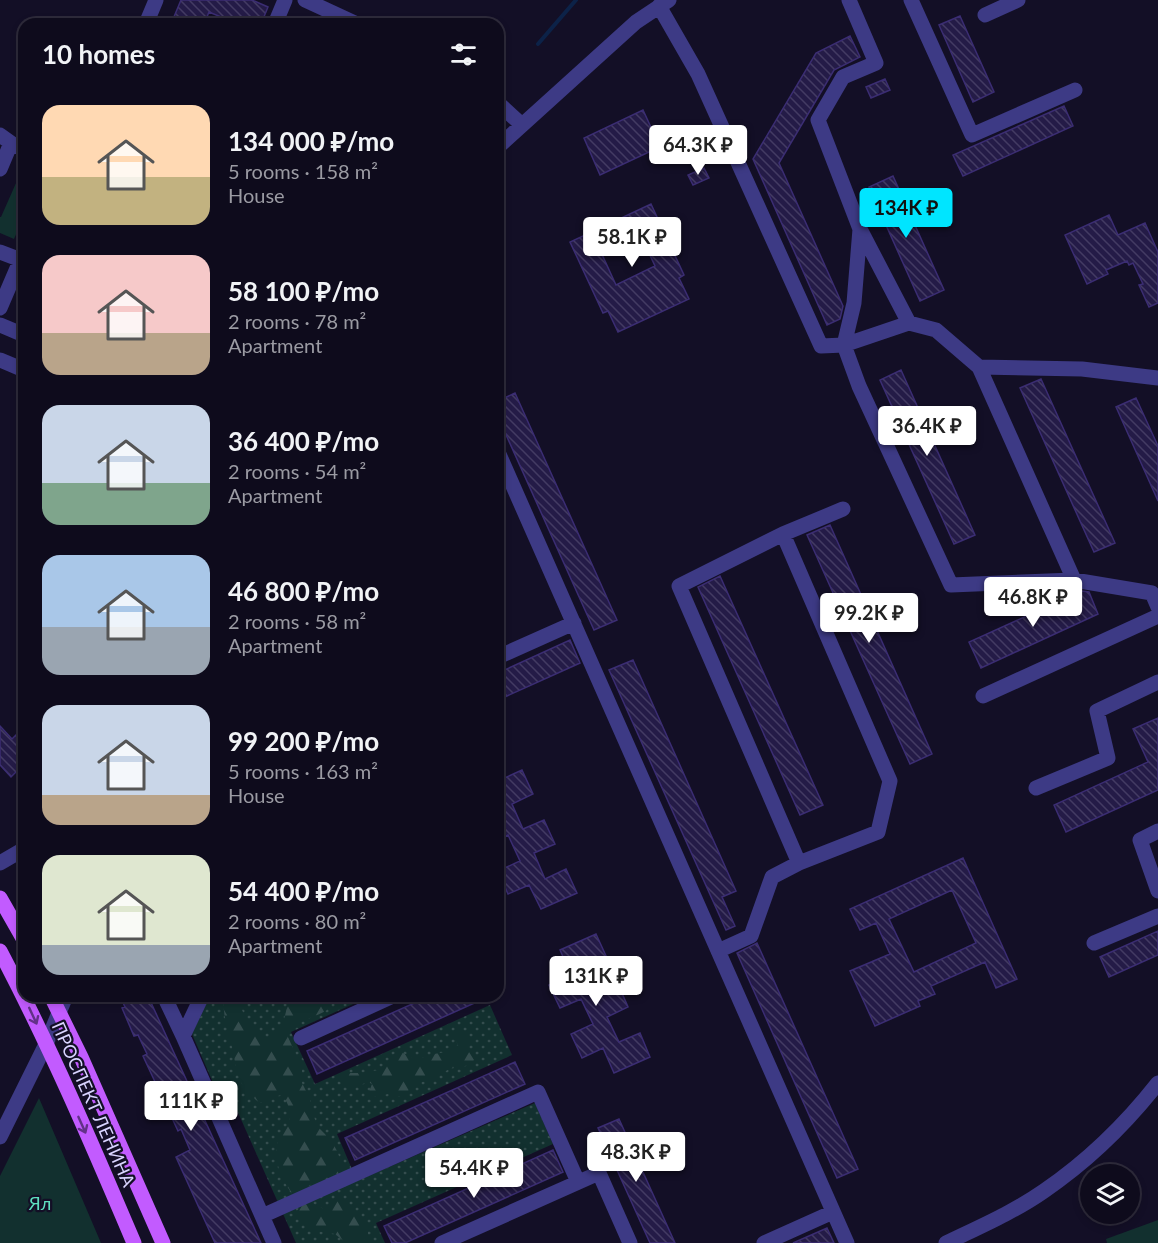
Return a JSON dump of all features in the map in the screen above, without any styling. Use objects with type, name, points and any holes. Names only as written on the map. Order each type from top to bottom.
[{"type":"main road","points":[[0,898],[18,930]]},
{"type":"main road","name":"ПРОСПЕКТ ЛЕНИНА","points":[[0,951],[18,986]]},
{"type":"main road","name":"ПРОСПЕКТ ЛЕНИНА","points":[[26,1002],[134,1243]]},
{"type":"main road","name":"ПРОСПЕКТ ЛЕНИНА","points":[[54,1002],[132,1170],[163,1243]]},
{"type":"street","points":[[148,18],[156,0]]},
{"type":"street","points":[[278,18],[285,0]]},
{"type":"street","points":[[305,0],[344,18]]},
{"type":"street","points":[[849,0],[876,63],[843,77],[818,120],[860,229],[909,323]]},
{"type":"street","points":[[911,0],[972,135],[1075,90]]},
{"type":"street","points":[[985,15],[1018,0]]},
{"type":"street","points":[[504,142],[636,22],[664,3],[821,346],[844,345],[909,323],[936,330],[979,367],[1074,580]]},
{"type":"street","points":[[504,108],[522,125]]},
{"type":"street","points":[[0,169],[12,142]]},
{"type":"street","points":[[860,229],[854,303],[844,345],[859,386],[951,585],[1074,580],[1152,593],[1158,607]]},
{"type":"street","points":[[0,252],[18,255]]},
{"type":"street","points":[[0,308],[18,265]]},
{"type":"street","points":[[0,325],[18,332]]},
{"type":"street","points":[[0,360],[18,368]]},
{"type":"street","points":[[979,367],[1082,369],[1158,378]]},
{"type":"street","points":[[504,466],[847,1243]]},
{"type":"street","points":[[799,863],[679,586],[783,534],[843,509]]},
{"type":"street","points":[[718,951],[750,936],[772,877],[799,863],[878,832],[890,781],[783,534]]},
{"type":"street","points":[[983,696],[1158,616]]},
{"type":"street","points":[[504,654],[574,623]]},
{"type":"street","points":[[1036,788],[1108,758],[1097,711],[1158,682]]},
{"type":"street","points":[[1158,831],[1140,840],[1158,891]]},
{"type":"street","points":[[0,863],[18,852]]},
{"type":"street","points":[[1094,944],[1158,916]]},
{"type":"street","points":[[0,1137],[46,1044],[63,1002]]},
{"type":"street","points":[[167,1002],[274,1243]]},
{"type":"street","points":[[183,1036],[198,1002]]},
{"type":"street","points":[[301,1038],[380,1002]]},
{"type":"street","points":[[262,1216],[538,1092],[578,1182]]},
{"type":"street","points":[[946,1243],[991,1222],[1043,1191],[1090,1156],[1155,1092]]},
{"type":"street","points":[[442,1243],[599,1173],[630,1243]]},
{"type":"street","points":[[764,1243],[833,1212]]},
{"type":"green space","points":[[18,179],[18,230],[14,239],[0,233],[1,217]]},
{"type":"green space","points":[[207,1002],[358,1002],[291,1032],[315,1084],[490,1005],[512,1055],[337,1134],[357,1181],[535,1103],[553,1144],[376,1223],[385,1243],[296,1243],[224,1081],[214,1085],[192,1034]]},
{"type":"green space","points":[[224,1002],[239,1002],[249,1026],[263,1038],[276,1033],[280,1028],[288,1002],[326,1002],[327,1010],[299,1023],[290,1031],[288,1037],[302,1068],[302,1083],[310,1099],[316,1122],[331,1140],[343,1166],[343,1170],[338,1174],[323,1176],[303,1190],[291,1192],[278,1166],[276,1152],[280,1136],[290,1123],[288,1105],[283,1094],[265,1102],[259,1102],[240,1081]]},
{"type":"green space","points":[[456,1030],[463,1031],[467,1036],[469,1052],[474,1060],[470,1065],[449,1069],[437,1077],[419,1083],[401,1096],[388,1094],[372,1097],[369,1092],[372,1084],[368,1082],[349,1087],[338,1080],[342,1073],[379,1070],[388,1065],[391,1056],[399,1051],[415,1059],[446,1052],[458,1045],[454,1036]]},
{"type":"green space","name":"Ял","points":[[39,1098],[101,1243],[0,1243],[0,1176]]},
{"type":"green space","points":[[342,1199],[368,1225],[368,1234],[363,1243],[346,1243],[335,1234],[310,1230],[297,1211],[302,1205],[310,1202],[324,1209],[328,1208],[333,1201]]},
{"type":"green space","points":[[1158,1220],[1158,1243],[1107,1243],[1106,1239]]},
{"type":"building","points":[[181,0],[252,0],[268,7],[263,18],[224,18],[209,12],[206,18],[174,18]]},
{"type":"building","points":[[960,16],[994,92],[973,102],[939,25]]},
{"type":"building","points":[[850,36],[860,57],[834,70],[779,163],[843,306],[840,319],[827,325],[753,159],[816,53]]},
{"type":"building","points":[[885,79],[890,90],[871,98],[866,87]]},
{"type":"building","points":[[1064,106],[1073,126],[963,176],[953,155]]},
{"type":"building","points":[[643,110],[662,146],[600,175],[584,138]]},
{"type":"building","points":[[704,168],[709,178],[693,185],[688,175]]},
{"type":"building","points":[[893,176],[944,290],[920,301],[869,187]]},
{"type":"building","points":[[651,204],[684,275],[679,278],[689,299],[618,332],[608,311],[603,313],[570,242]],"holes":[[[639,232],[655,266],[616,285],[600,250]]]},
{"type":"building","points":[[1109,215],[1118,235],[1145,223],[1158,252],[1158,303],[1149,307],[1139,285],[1143,284],[1133,263],[1129,265],[1127,261],[1106,270],[1108,274],[1087,284],[1065,235]]},
{"type":"building","points":[[901,370],[975,535],[954,544],[880,380]]},
{"type":"building","points":[[1041,379],[1115,543],[1094,552],[1020,388]]},
{"type":"building","points":[[515,393],[617,620],[594,630],[504,430],[504,398]]},
{"type":"building","points":[[1136,398],[1158,446],[1158,501],[1116,407]]},
{"type":"building","points":[[830,525],[932,754],[910,764],[807,535]]},
{"type":"building","points":[[720,576],[823,805],[800,815],[698,587]]},
{"type":"building","points":[[1082,591],[1089,592],[1098,614],[981,668],[969,642]]},
{"type":"building","points":[[570,640],[580,663],[504,697],[504,670]]},
{"type":"building","points":[[633,660],[736,891],[722,897],[735,926],[726,930],[609,670]]},
{"type":"building","points":[[1158,718],[1158,790],[1066,832],[1054,805],[1148,762],[1133,729]]},
{"type":"building","points":[[0,726],[12,739],[18,733],[18,770],[11,777],[0,765]]},
{"type":"building","points":[[522,770],[533,794],[512,804],[523,829],[544,820],[555,844],[534,853],[545,879],[566,869],[577,893],[541,909],[529,885],[508,894],[504,885],[504,868],[520,861],[508,835],[504,837],[504,778]]},
{"type":"building","points":[[963,858],[1017,979],[996,988],[985,962],[931,986],[935,994],[918,1001],[920,1006],[875,1026],[850,971],[890,954],[876,923],[860,930],[850,909]],"holes":[[[952,890],[976,943],[914,972],[889,919]]]},
{"type":"building","points":[[1158,931],[1158,955],[1109,977],[1100,957]]},
{"type":"building","points":[[596,934],[607,958],[586,967],[597,993],[618,984],[628,1007],[607,1017],[619,1042],[640,1033],[650,1057],[614,1073],[603,1048],[582,1058],[571,1034],[593,1024],[581,999],[560,1008],[549,985],[571,975],[560,950]]},
{"type":"building","points":[[757,943],[858,1169],[837,1178],[737,953]]},
{"type":"building","points":[[123,1002],[151,1002],[261,1243],[215,1243],[176,1157],[190,1150],[181,1129],[178,1131],[165,1103],[168,1101],[159,1082],[156,1084],[143,1056],[147,1054],[138,1035],[134,1036],[122,1008],[125,1007]]},
{"type":"building","points":[[417,1002],[477,1002],[317,1074],[307,1051]]},
{"type":"building","points":[[515,1062],[525,1084],[355,1160],[345,1138]]},
{"type":"building","points":[[619,1119],[675,1243],[650,1243],[598,1128]]},
{"type":"building","points":[[553,1150],[563,1172],[405,1243],[392,1243],[384,1226]]},
{"type":"building","points":[[827,1228],[834,1243],[793,1243]]},
{"type":"waterway","points":[[538,44],[576,0]]}]
